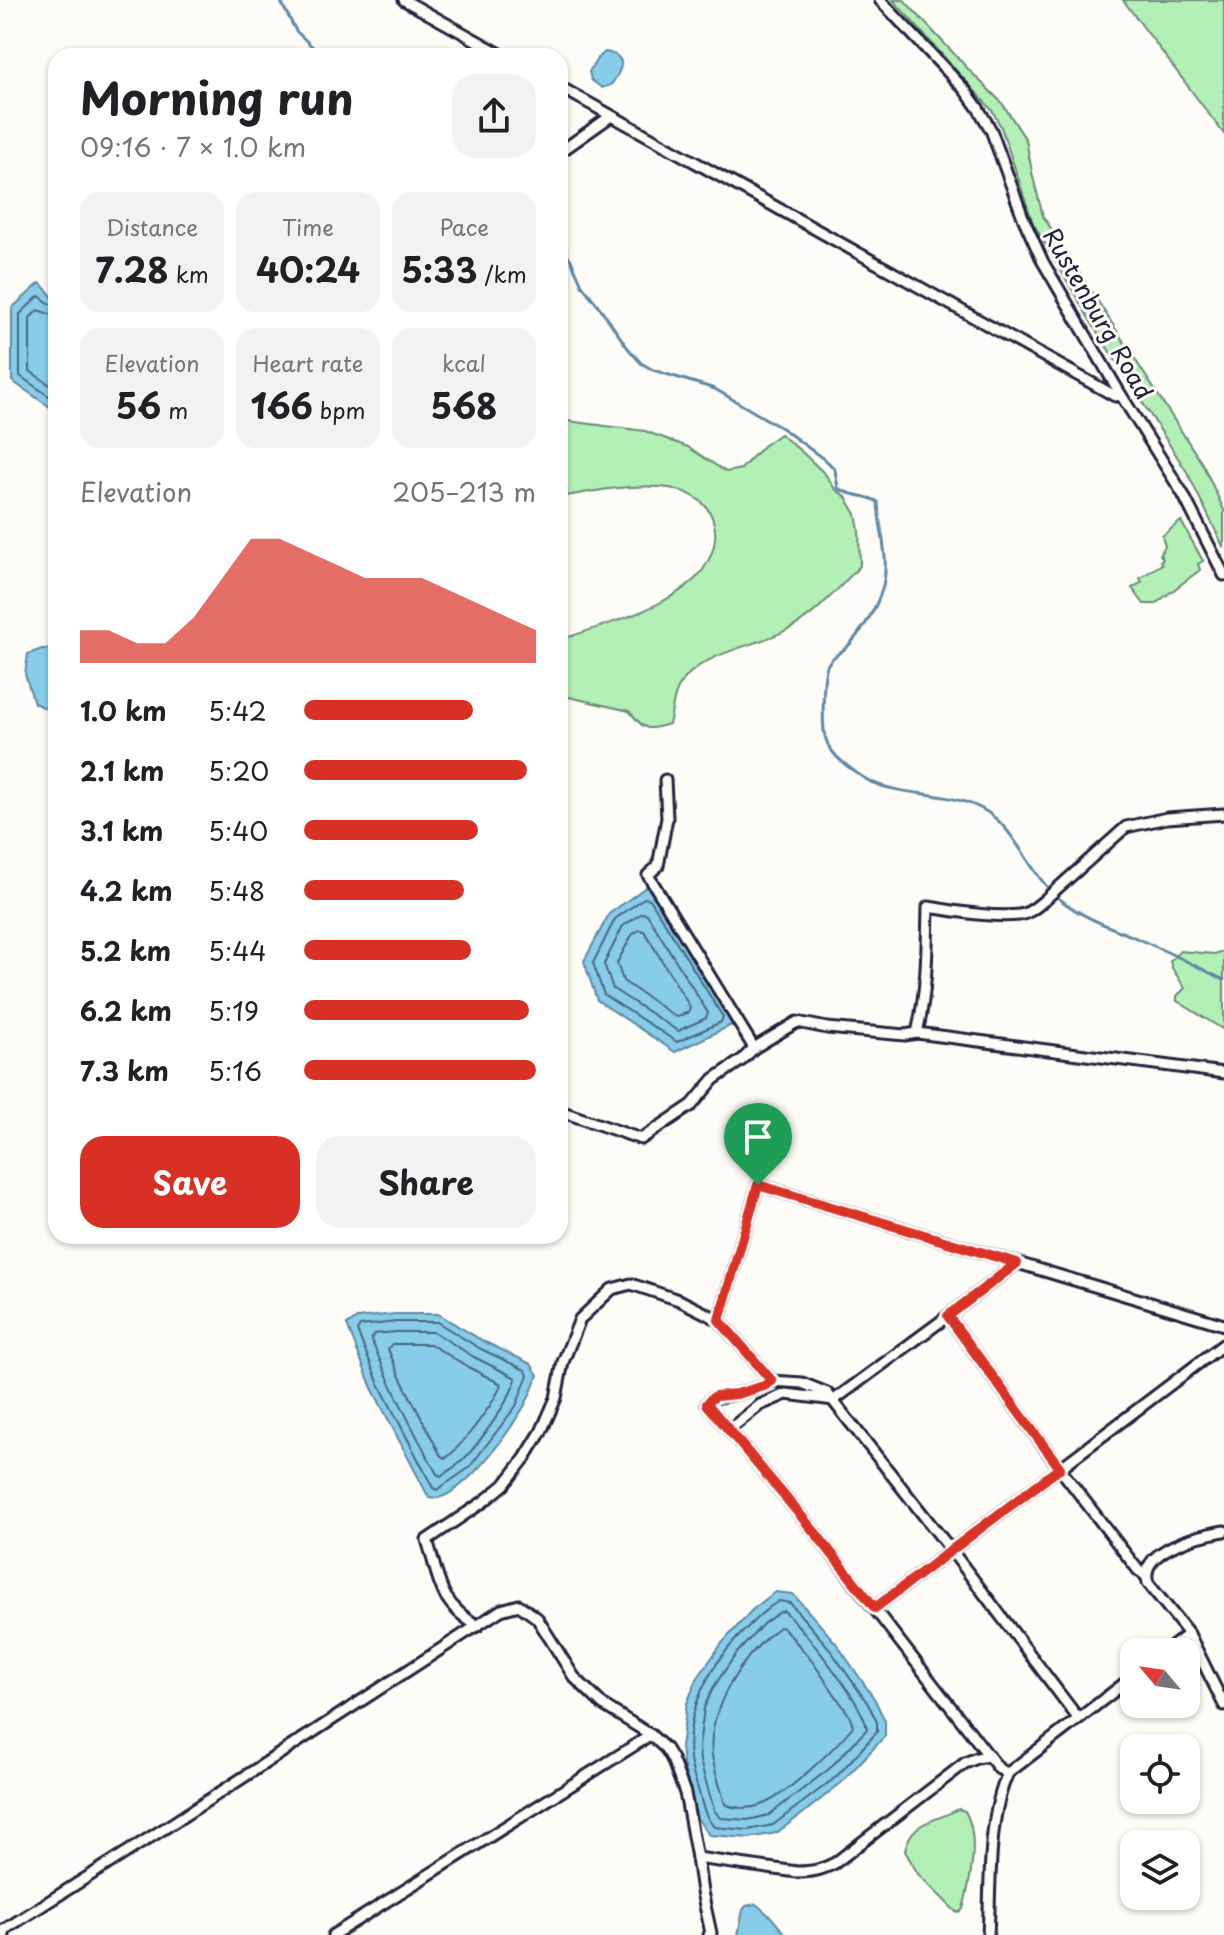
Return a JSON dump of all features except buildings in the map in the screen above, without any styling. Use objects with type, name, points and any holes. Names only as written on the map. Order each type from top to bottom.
[{"type":"street","points":[[404,0],[490,48]]},
{"type":"street","name":"Rustenburg Road","points":[[880,0],[965,90],[978,108],[991,130],[1043,262],[1183,494],[1224,575]]},
{"type":"street","points":[[568,92],[1026,348],[1115,396],[1121,395]]},
{"type":"street","points":[[568,146],[611,116]]},
{"type":"street","points":[[665,780],[667,818],[658,866],[648,875],[754,1048]]},
{"type":"street","points":[[917,1033],[927,970],[928,907],[1021,915],[1041,903],[1126,827],[1167,818],[1224,814]]},
{"type":"street","points":[[568,1114],[641,1139],[692,1105],[714,1079],[754,1048],[797,1022],[827,1028],[905,1035],[917,1033],[1224,1073]]},
{"type":"street","points":[[719,1320],[758,1185],[1224,1325]]},
{"type":"street","points":[[730,1429],[760,1405],[786,1394],[834,1400],[1017,1263]]},
{"type":"street","points":[[478,1626],[449,1604],[438,1583],[427,1540],[504,1485],[525,1458],[556,1398],[563,1362],[580,1319],[612,1289],[631,1284],[679,1300],[719,1320],[772,1381]]},
{"type":"street","points":[[948,1316],[1060,1468],[1138,1570],[1146,1576]]},
{"type":"street","points":[[875,1608],[1224,1344]]},
{"type":"street","points":[[1008,1773],[999,1769],[988,1756],[875,1608],[707,1404],[711,1399],[737,1394],[772,1381],[802,1383],[827,1393],[1078,1718]]},
{"type":"street","points":[[1224,1531],[1167,1549],[1151,1561],[1146,1576],[1148,1583],[1189,1634],[1224,1705]]},
{"type":"street","points":[[4,1935],[2,1931],[501,1610],[519,1605],[537,1618],[574,1677],[603,1705],[651,1735],[672,1759],[685,1793],[711,1934]]},
{"type":"street","points":[[1184,1638],[1189,1634]]},
{"type":"street","points":[[988,1935],[994,1832],[1002,1787],[1008,1773],[1120,1686]]},
{"type":"street","points":[[333,1935],[651,1735]]},
{"type":"street","points":[[697,1858],[797,1872],[822,1869],[835,1863],[965,1763],[988,1756]]},
{"type":"green space","points":[[893,0],[904,0],[1002,103],[1026,140],[1043,216],[1203,465],[1224,510],[1224,548],[1187,472],[1094,327],[1033,223],[1001,127],[992,110]]},
{"type":"green space","points":[[1123,0],[1224,0],[1224,134]]},
{"type":"green space","points":[[568,421],[645,431],[688,447],[726,472],[741,469],[763,446],[780,434],[846,497],[856,514],[860,566],[800,623],[696,668],[684,679],[676,693],[669,724],[646,727],[629,711],[568,697],[568,637],[648,609],[680,591],[703,570],[713,550],[715,530],[708,510],[694,496],[651,486],[568,496]]},
{"type":"green space","points":[[1181,521],[1203,561],[1198,564],[1200,570],[1155,604],[1144,604],[1132,588],[1142,582],[1140,578],[1162,564],[1160,554],[1165,546],[1162,536]]},
{"type":"green space","points":[[1180,951],[1214,954],[1224,951],[1224,1030],[1177,1001],[1177,996],[1185,988],[1170,961]]},
{"type":"green space","points":[[958,1809],[965,1811],[970,1821],[973,1846],[963,1909],[956,1912],[918,1874],[905,1851],[912,1833],[918,1827]]},
{"type":"water","points":[[605,52],[618,57],[621,65],[611,85],[602,88],[591,80],[589,72]]},
{"type":"water","points":[[40,283],[48,292],[48,406],[12,381],[12,308]]},
{"type":"water","points":[[48,649],[48,709],[34,703],[25,674],[28,654]]},
{"type":"water","points":[[650,884],[736,1023],[675,1052],[597,1000],[584,961],[609,914]]},
{"type":"water","points":[[438,1314],[483,1341],[531,1364],[538,1375],[524,1406],[494,1450],[467,1479],[441,1497],[429,1498],[372,1388],[347,1325],[357,1318]]},
{"type":"water","points":[[775,1592],[793,1594],[836,1643],[875,1700],[885,1721],[885,1736],[841,1783],[776,1833],[749,1838],[709,1835],[697,1818],[683,1764],[681,1747],[687,1703],[697,1679],[722,1643],[752,1610]]},
{"type":"water","points":[[756,1904],[786,1935],[738,1935],[743,1910]]},
{"type":"waterway","points":[[280,0],[296,31],[314,48]]},
{"type":"waterway","points":[[568,255],[582,285],[641,363],[653,370],[715,389],[783,429],[829,463],[835,470],[838,488],[878,502],[885,554],[883,586],[865,624],[826,669],[824,731],[834,754],[855,772],[884,787],[955,799],[982,809],[1005,827],[1050,890],[1078,912],[1224,980]]},
{"type":"route","points":[[758,1185],[1017,1263],[948,1316],[1060,1468],[875,1608],[707,1404],[716,1396],[737,1394],[772,1381],[719,1320],[758,1185]]}]
